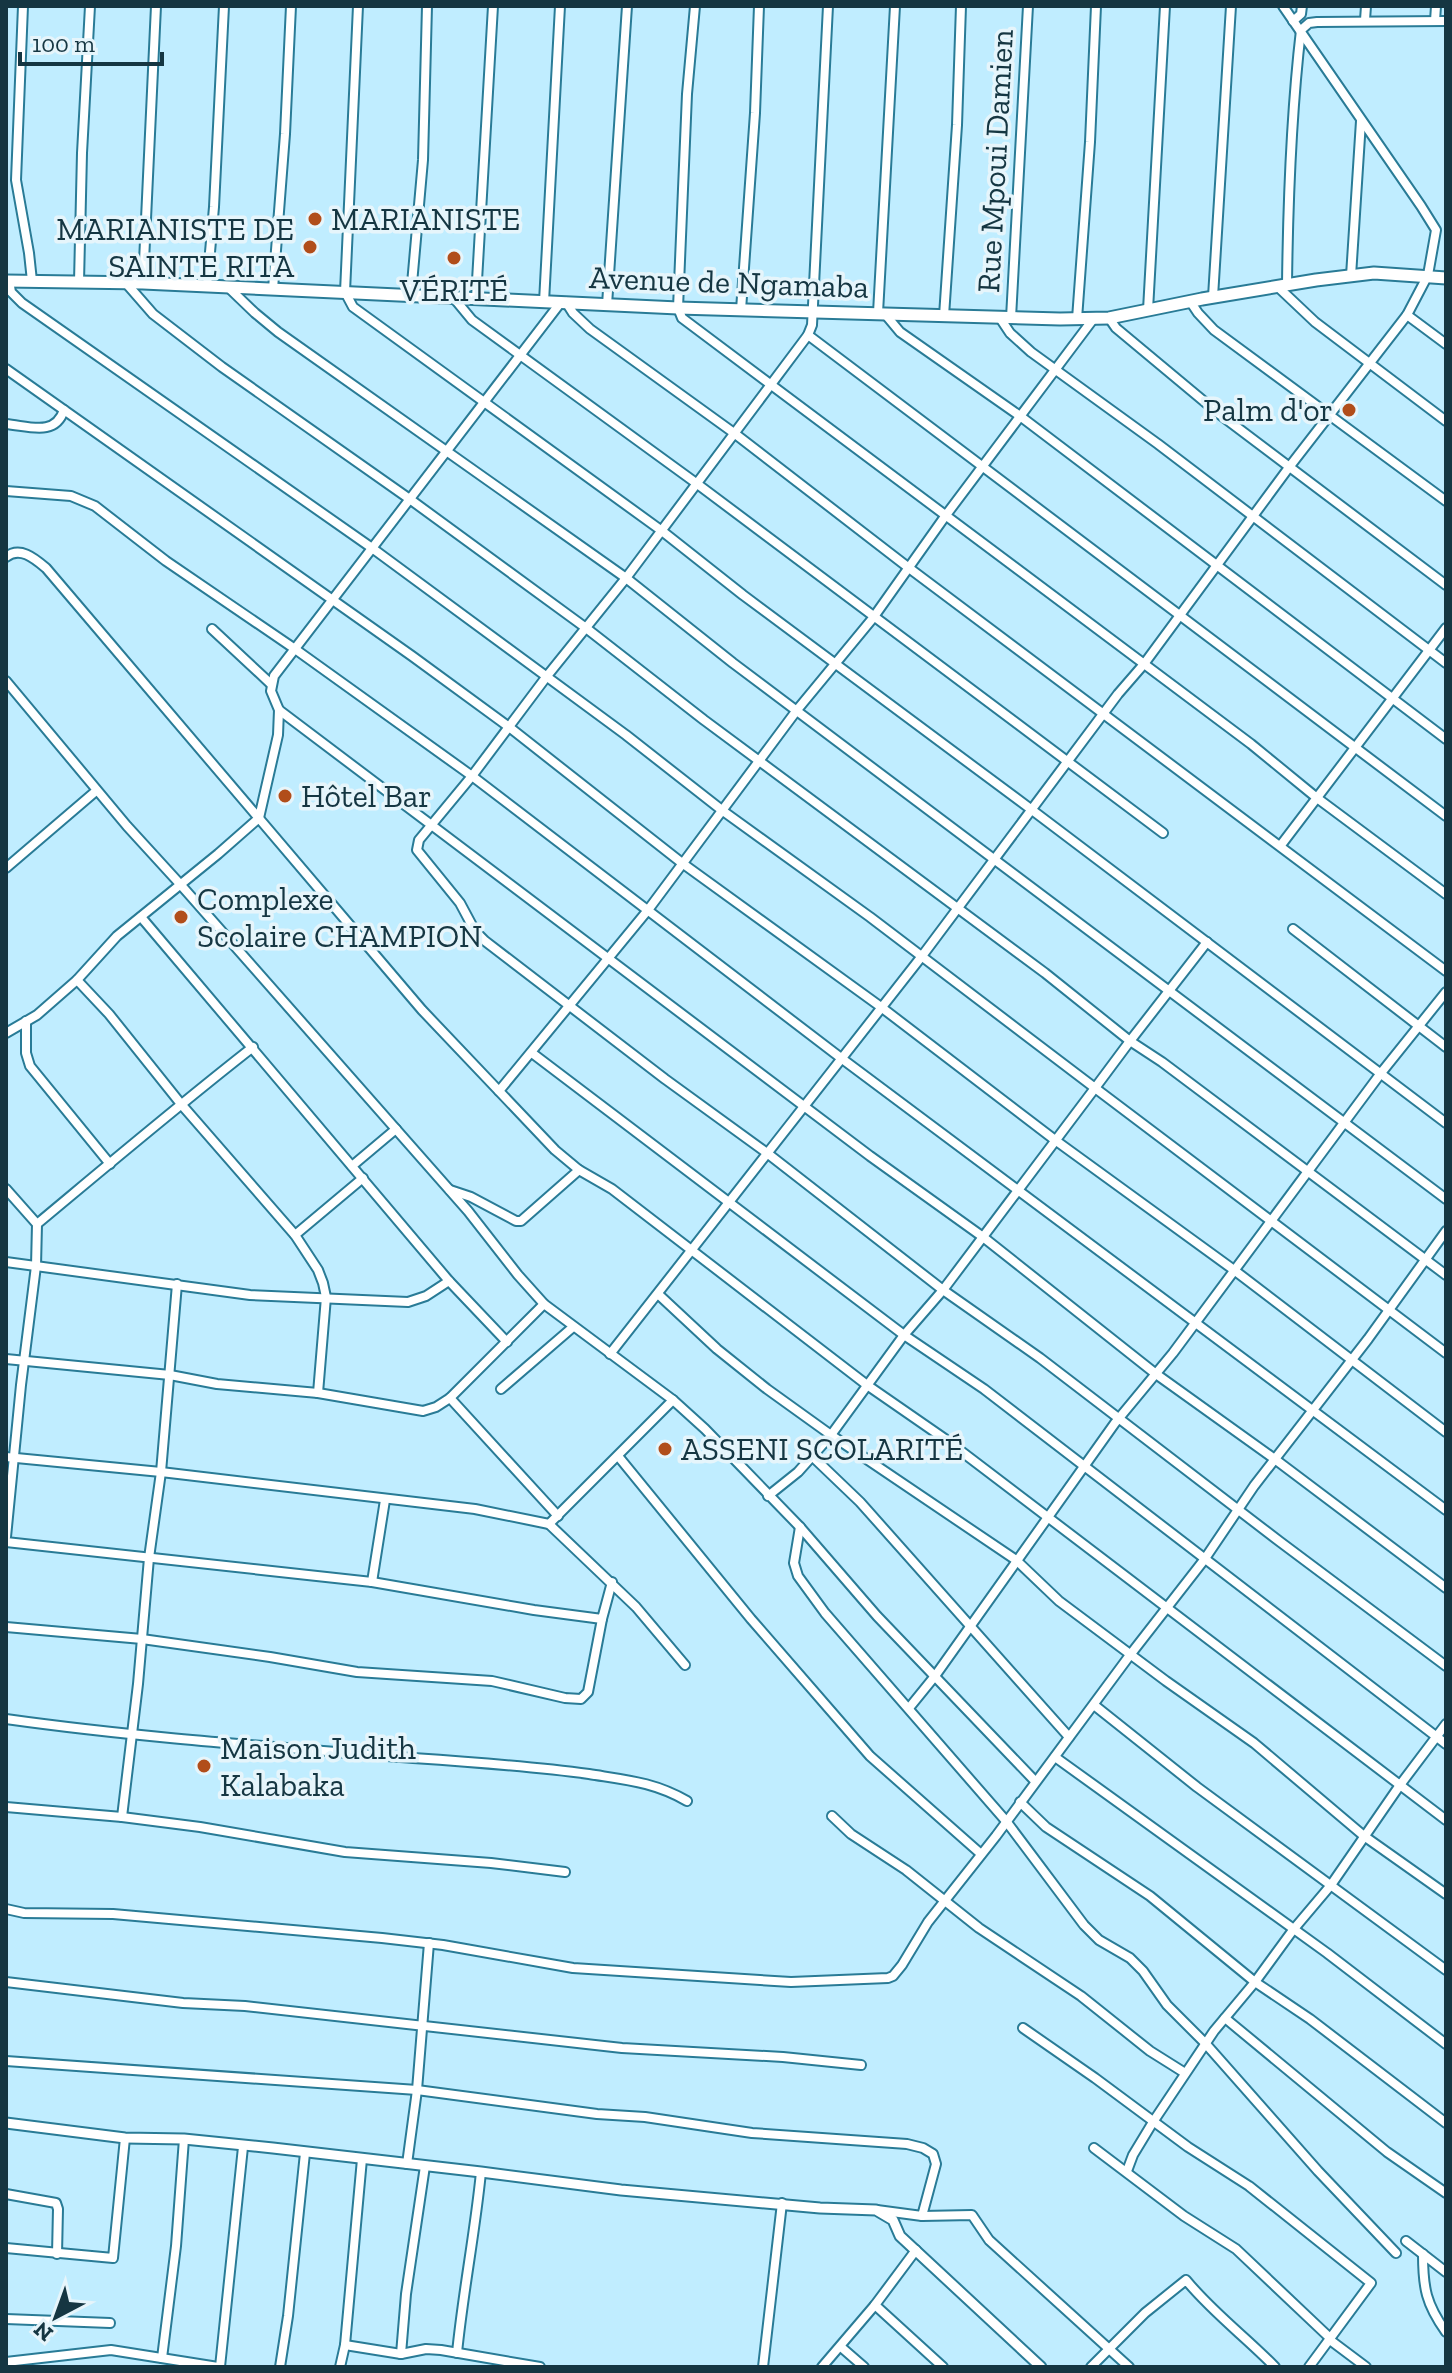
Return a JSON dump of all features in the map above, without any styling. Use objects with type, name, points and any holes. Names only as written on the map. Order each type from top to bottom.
[{"type":"main road","name":"Avenue de Ngamaba","points":[[7,281],[143,283],[678,308],[1077,319],[1109,318],[1213,297],[1374,273],[1446,278]]},
{"type":"street","points":[[23,6],[16,180],[32,281]]},
{"type":"street","points":[[79,282],[90,6]]},
{"type":"street","points":[[143,283],[156,6]]},
{"type":"street","points":[[207,286],[224,6]]},
{"type":"street","points":[[273,289],[291,6]]},
{"type":"street","points":[[358,6],[345,292],[353,307],[662,531],[1446,1123]]},
{"type":"street","points":[[411,295],[423,160],[427,6]]},
{"type":"street","points":[[476,298],[493,6]]},
{"type":"street","points":[[544,302],[560,6]]},
{"type":"street","points":[[607,305],[627,6]]},
{"type":"street","points":[[695,6],[687,94],[678,308],[686,322],[1251,744],[1317,798],[1446,894]]},
{"type":"street","points":[[741,310],[759,6]]},
{"type":"street","points":[[828,6],[812,325],[808,335],[626,578],[419,840],[417,850],[460,903],[475,931],[943,1290],[1040,1358],[1446,1666]]},
{"type":"street","points":[[895,6],[882,313],[900,332],[1020,416],[1446,739]]},
{"type":"street","points":[[944,316],[961,6]]},
{"type":"street","name":"Rue Mpoui Damien","points":[[1005,318],[1028,6]]},
{"type":"street","points":[[1077,319],[1096,6]]},
{"type":"street","points":[[1148,310],[1165,6]]},
{"type":"street","points":[[1213,297],[1231,6]]},
{"type":"street","points":[[610,1354],[922,956],[1144,664],[1290,466],[1407,315],[1428,275],[1436,230],[1283,6]]},
{"type":"street","points":[[1293,21],[1301,14],[1302,6]]},
{"type":"street","points":[[1365,20],[1366,6]]},
{"type":"street","points":[[1435,21],[1436,6]]},
{"type":"street","points":[[1446,21],[1317,22],[1309,23],[1301,30],[1282,286],[1298,308],[1446,421]]},
{"type":"street","points":[[1351,276],[1362,120]]},
{"type":"street","points":[[1436,230],[1446,230]]},
{"type":"street","points":[[7,281],[11,292],[22,303],[372,548],[547,676],[1446,1353]]},
{"type":"street","points":[[126,283],[153,314],[222,367],[586,628],[704,720],[1045,973],[1130,1041],[1446,1275]]},
{"type":"street","points":[[228,287],[278,332],[626,578],[733,663],[1446,1199]]},
{"type":"street","points":[[452,297],[472,320],[696,483],[1163,833]]},
{"type":"street","points":[[1190,301],[1214,330],[1446,501]]},
{"type":"street","points":[[6,1033],[37,1015],[77,980],[117,936],[259,818],[278,735],[279,710],[271,691],[274,676],[564,302],[590,329],[734,433],[1446,971]]},
{"type":"street","points":[[1407,315],[1446,344]]},
{"type":"street","points":[[1005,318],[1019,342],[1446,663]]},
{"type":"street","points":[[499,1091],[648,910],[797,710],[873,618],[1094,318]]},
{"type":"street","points":[[1109,318],[1116,328],[1218,413],[1446,585]]},
{"type":"street","points":[[808,335],[1446,816]]},
{"type":"street","points":[[6,369],[509,727],[682,863],[881,1007],[1446,1432]]},
{"type":"street","points":[[6,424],[50,427],[58,423],[64,410]]},
{"type":"street","points":[[6,491],[71,496],[84,500],[166,561],[295,649],[472,776],[841,1058],[1446,1510]]},
{"type":"street","points":[[6,557],[22,552],[46,568],[422,1010],[544,1140],[579,1170],[612,1189],[867,1385],[945,1439],[1446,1820]]},
{"type":"street","points":[[1281,845],[1446,628]]},
{"type":"street","points":[[212,629],[271,684]]},
{"type":"street","points":[[6,681],[96,791],[450,1190],[544,1304],[673,1400],[705,1429],[1035,1781]]},
{"type":"street","points":[[279,710],[983,1237],[1156,1374],[1446,1588]]},
{"type":"street","points":[[6,868],[96,791]]},
{"type":"street","points":[[141,917],[449,1281],[507,1342]]},
{"type":"street","points":[[1293,929],[1446,1047]]},
{"type":"street","points":[[768,1496],[813,1457],[831,1435],[904,1335],[943,1290],[1207,942]]},
{"type":"street","points":[[77,980],[295,1235],[318,1270],[326,1297],[318,1393]]},
{"type":"street","points":[[909,1708],[935,1676],[1083,1466],[1446,992]]},
{"type":"street","points":[[26,1021],[26,1053],[30,1066],[110,1164]]},
{"type":"street","points":[[37,1224],[253,1047]]},
{"type":"street","points":[[532,1053],[904,1335],[984,1389],[1446,1744]]},
{"type":"street","points":[[352,1166],[396,1129]]},
{"type":"street","points":[[450,1190],[521,1221],[579,1170]]},
{"type":"street","points":[[295,1235],[363,1178]]},
{"type":"street","points":[[6,1189],[37,1224],[36,1266],[10,1458],[6,1539],[372,1582],[602,1619]]},
{"type":"street","points":[[6,1909],[24,1913],[142,1917],[429,1943],[573,1968],[791,1982],[879,1980],[893,1976],[944,1901],[1204,1560],[1254,1486],[1446,1231]]},
{"type":"street","points":[[6,1262],[250,1295],[312,1299],[326,1297],[408,1302],[426,1296],[449,1281]]},
{"type":"street","points":[[122,1817],[161,1472],[177,1284]]},
{"type":"street","points":[[658,1294],[717,1349],[831,1435],[1016,1560],[1059,1601],[1254,1743],[1364,1836],[1446,1894]]},
{"type":"street","points":[[6,1359],[318,1393],[423,1411],[450,1398],[544,1304]]},
{"type":"street","points":[[501,1389],[573,1327]]},
{"type":"street","points":[[450,1398],[558,1516]]},
{"type":"street","points":[[549,1524],[673,1400]]},
{"type":"street","points":[[618,1456],[751,1619],[870,1756],[981,1854]]},
{"type":"street","points":[[813,1457],[860,1502],[1069,1737]]},
{"type":"street","points":[[10,1458],[161,1472],[475,1509],[549,1524],[612,1582],[685,1665]]},
{"type":"street","points":[[372,1582],[385,1500]]},
{"type":"street","points":[[800,1527],[794,1563],[798,1576],[825,1613],[1006,1821],[1084,1925],[1099,1940],[1130,1958],[1143,1971],[1167,2005],[1396,2253]]},
{"type":"street","points":[[6,1627],[142,1639],[357,1672],[492,1681],[581,1699],[588,1692],[612,1582]]},
{"type":"street","points":[[1094,1705],[1197,1787],[1446,1970]]},
{"type":"street","points":[[6,1719],[132,1734],[532,1766],[645,1783],[687,1801]]},
{"type":"street","points":[[1127,2171],[1153,2122],[1205,2043],[1331,1885],[1446,1724]]},
{"type":"street","points":[[1055,1757],[1327,1953],[1446,2044]]},
{"type":"street","points":[[1020,1802],[1046,1827],[1150,1896],[1255,1982],[1310,2019],[1446,2123]]},
{"type":"street","points":[[6,1807],[200,1827],[345,1852],[565,1872]]},
{"type":"street","points":[[832,1816],[851,1834],[906,1870],[979,1928],[1081,1996],[1150,2051],[1185,2073]]},
{"type":"street","points":[[407,2164],[417,2090],[429,1943]]},
{"type":"street","points":[[6,1982],[622,2048],[783,2057],[861,2065]]},
{"type":"street","points":[[1225,2018],[1387,2152],[1446,2193]]},
{"type":"street","points":[[1023,2028],[1188,2147],[1249,2186],[1371,2283],[1309,2367]]},
{"type":"street","points":[[6,2061],[417,2090],[752,2133],[907,2144],[933,2154],[936,2164],[922,2216]]},
{"type":"street","points":[[6,2123],[125,2138],[184,2139],[621,2190],[922,2216],[972,2215],[989,2240],[1129,2367]]},
{"type":"street","points":[[6,2248],[113,2258],[125,2138]]},
{"type":"street","points":[[162,2358],[176,2246],[184,2139]]},
{"type":"street","points":[[6,2362],[111,2350],[219,2367],[243,2147]]},
{"type":"street","points":[[1094,2148],[1184,2216],[1236,2249],[1330,2339],[1366,2367]]},
{"type":"street","points":[[280,2367],[305,2153]]},
{"type":"street","points":[[340,2367],[345,2345],[362,2159]]},
{"type":"street","points":[[401,2354],[406,2294],[425,2166]]},
{"type":"street","points":[[457,2353],[481,2172]]},
{"type":"street","points":[[6,2194],[56,2203],[57,2254]]},
{"type":"street","points":[[763,2367],[782,2203]]},
{"type":"street","points":[[876,2210],[893,2220],[900,2236],[1041,2367]]},
{"type":"street","points":[[1406,2241],[1446,2272]]},
{"type":"street","points":[[822,2367],[875,2305],[916,2250]]},
{"type":"street","points":[[1423,2254],[1423,2286],[1432,2312],[1446,2332]]},
{"type":"street","points":[[1091,2367],[1145,2313],[1186,2280],[1213,2312],[1249,2340],[1275,2367]]},
{"type":"street","points":[[875,2305],[943,2367]]},
{"type":"street","points":[[6,2319],[110,2323]]},
{"type":"street","points":[[345,2345],[401,2354],[426,2349],[540,2367]]},
{"type":"street","points":[[841,2347],[864,2367]]},
{"type":"place","name":"MARIANISTE","points":[[315,219]]},
{"type":"place","name":"MARIANISTE DE SAINTE RITA","points":[[310,247]]},
{"type":"place","name":"VÉRITÉ","points":[[454,258]]},
{"type":"place","name":"Palm d'or","points":[[1349,410]]},
{"type":"place","name":"Hôtel Bar","points":[[285,796]]},
{"type":"place","name":"Complexe Scolaire CHAMPION","points":[[181,917]]},
{"type":"place","name":"ASSENI SCOLARITÉ","points":[[665,1449]]},
{"type":"place","name":"Maison Judith Kalabaka","points":[[204,1766]]}]
